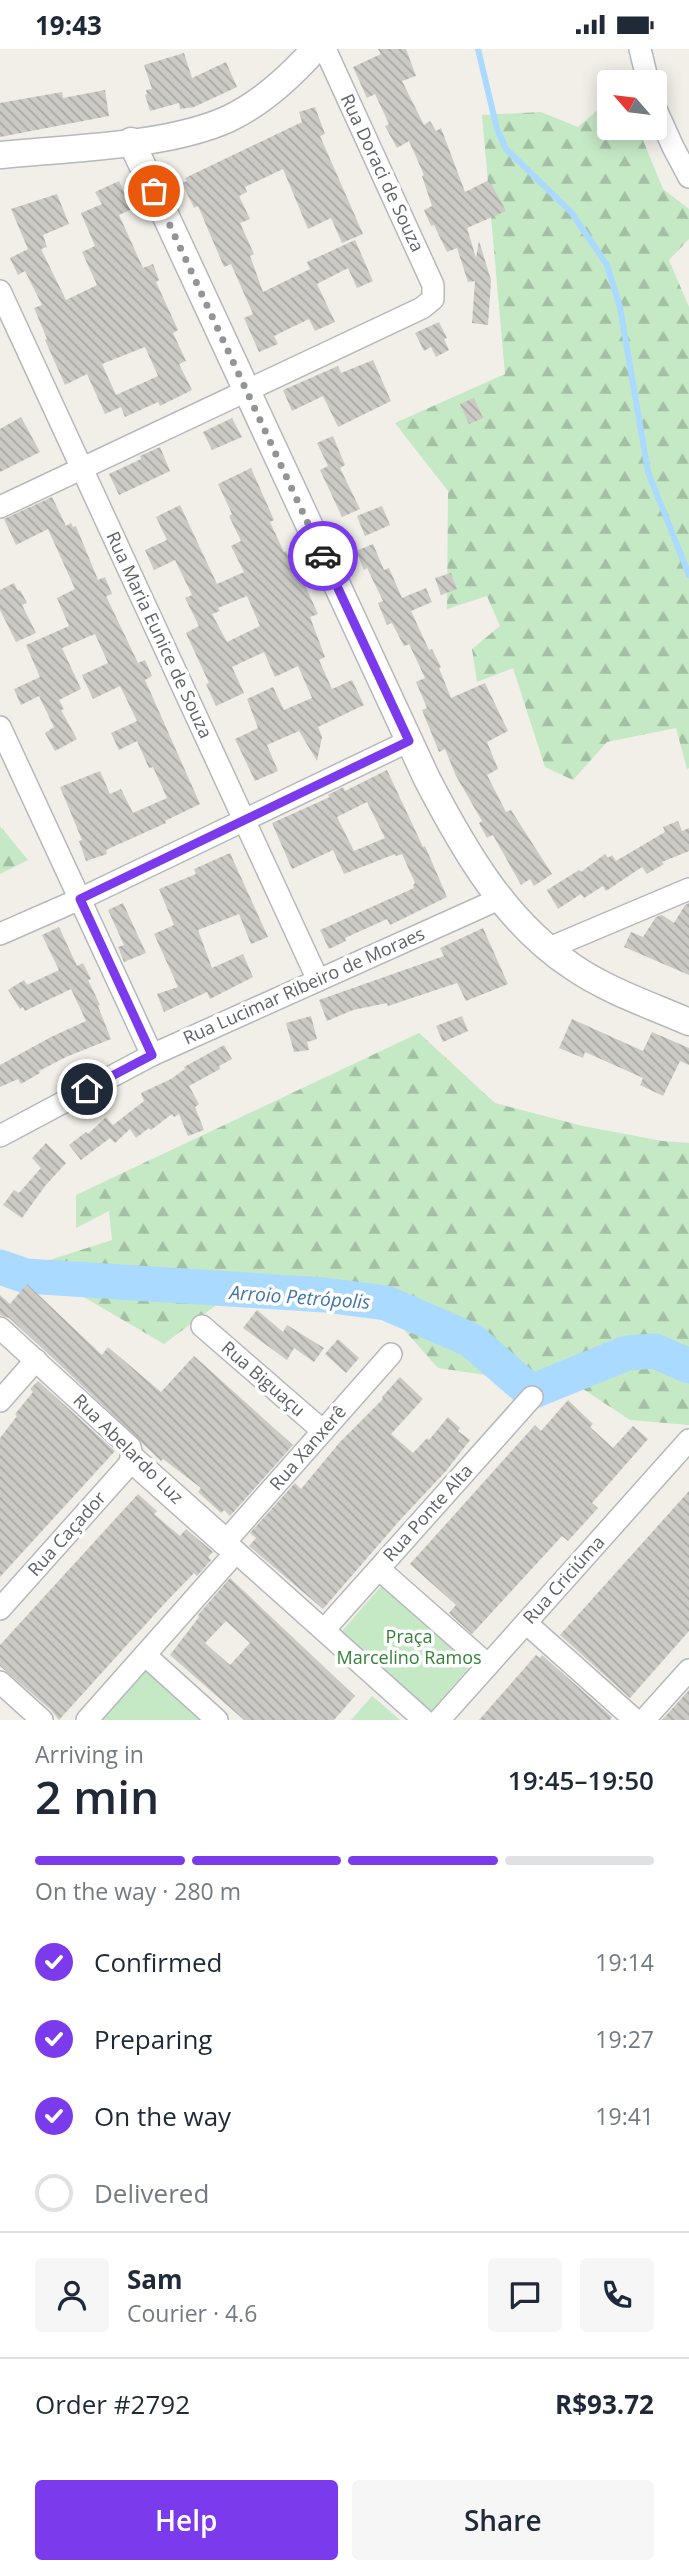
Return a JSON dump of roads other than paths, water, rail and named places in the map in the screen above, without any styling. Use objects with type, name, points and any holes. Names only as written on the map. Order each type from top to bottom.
[{"type":"street","points":[[0,155],[191,132],[228,119],[278,86],[315,49]]},
{"type":"street","name":"Rua Doraci de Souza","points":[[246,391],[422,308],[433,299],[433,285],[325,49]]},
{"type":"street","points":[[640,49],[645,70]]},
{"type":"street","points":[[667,134],[689,177]]},
{"type":"street","points":[[131,141],[448,820],[499,899],[547,949],[607,986],[689,1022]]},
{"type":"street","name":"Rua Maria Eunice de Souza","points":[[0,291],[318,980]]},
{"type":"street","points":[[0,507],[246,391]]},
{"type":"street","points":[[0,727],[152,1055]]},
{"type":"street","points":[[0,934],[80,899],[409,741]]},
{"type":"street","points":[[547,949],[689,889]]},
{"type":"street","name":"Rua Lucimar Ribeiro de Moraes","points":[[0,1136],[152,1055],[499,899]]},
{"type":"street","name":"Rua Biguaçu","points":[[202,1326],[323,1431]]},
{"type":"street","name":"Rua Abelardo Luz","points":[[0,1328],[130,1447],[133,1460],[231,1547]]},
{"type":"street","name":"Rua Xanxerê","points":[[87,1720],[145,1655],[323,1431],[391,1354]]},
{"type":"street","points":[[0,1401],[36,1360]]},
{"type":"street","name":"Rua Ponte Alta","points":[[324,1630],[532,1397]]},
{"type":"street","name":"Rua Criciúma","points":[[439,1720],[689,1440]]},
{"type":"street","name":"Rua Caçador","points":[[0,1609],[133,1460]]},
{"type":"street","points":[[231,1547],[424,1720]]},
{"type":"street","points":[[379,1569],[488,1665]]},
{"type":"street","points":[[526,1623],[635,1720]]},
{"type":"street","points":[[145,1655],[217,1720]]},
{"type":"street","points":[[644,1720],[689,1669]]},
{"type":"street","points":[[0,1682],[42,1720]]},
{"type":"waterway","points":[[478,49],[497,129],[506,149],[571,212],[607,265],[620,307],[648,472],[689,575]]},
{"type":"waterway","name":"Arroio Petrópolis","points":[[0,1267],[26,1276],[325,1295],[386,1303],[471,1340],[531,1392],[627,1353],[655,1351],[689,1366]]},
{"type":"park label","name":"Praça Marcelino Ramos","points":[[409,1648]]}]
